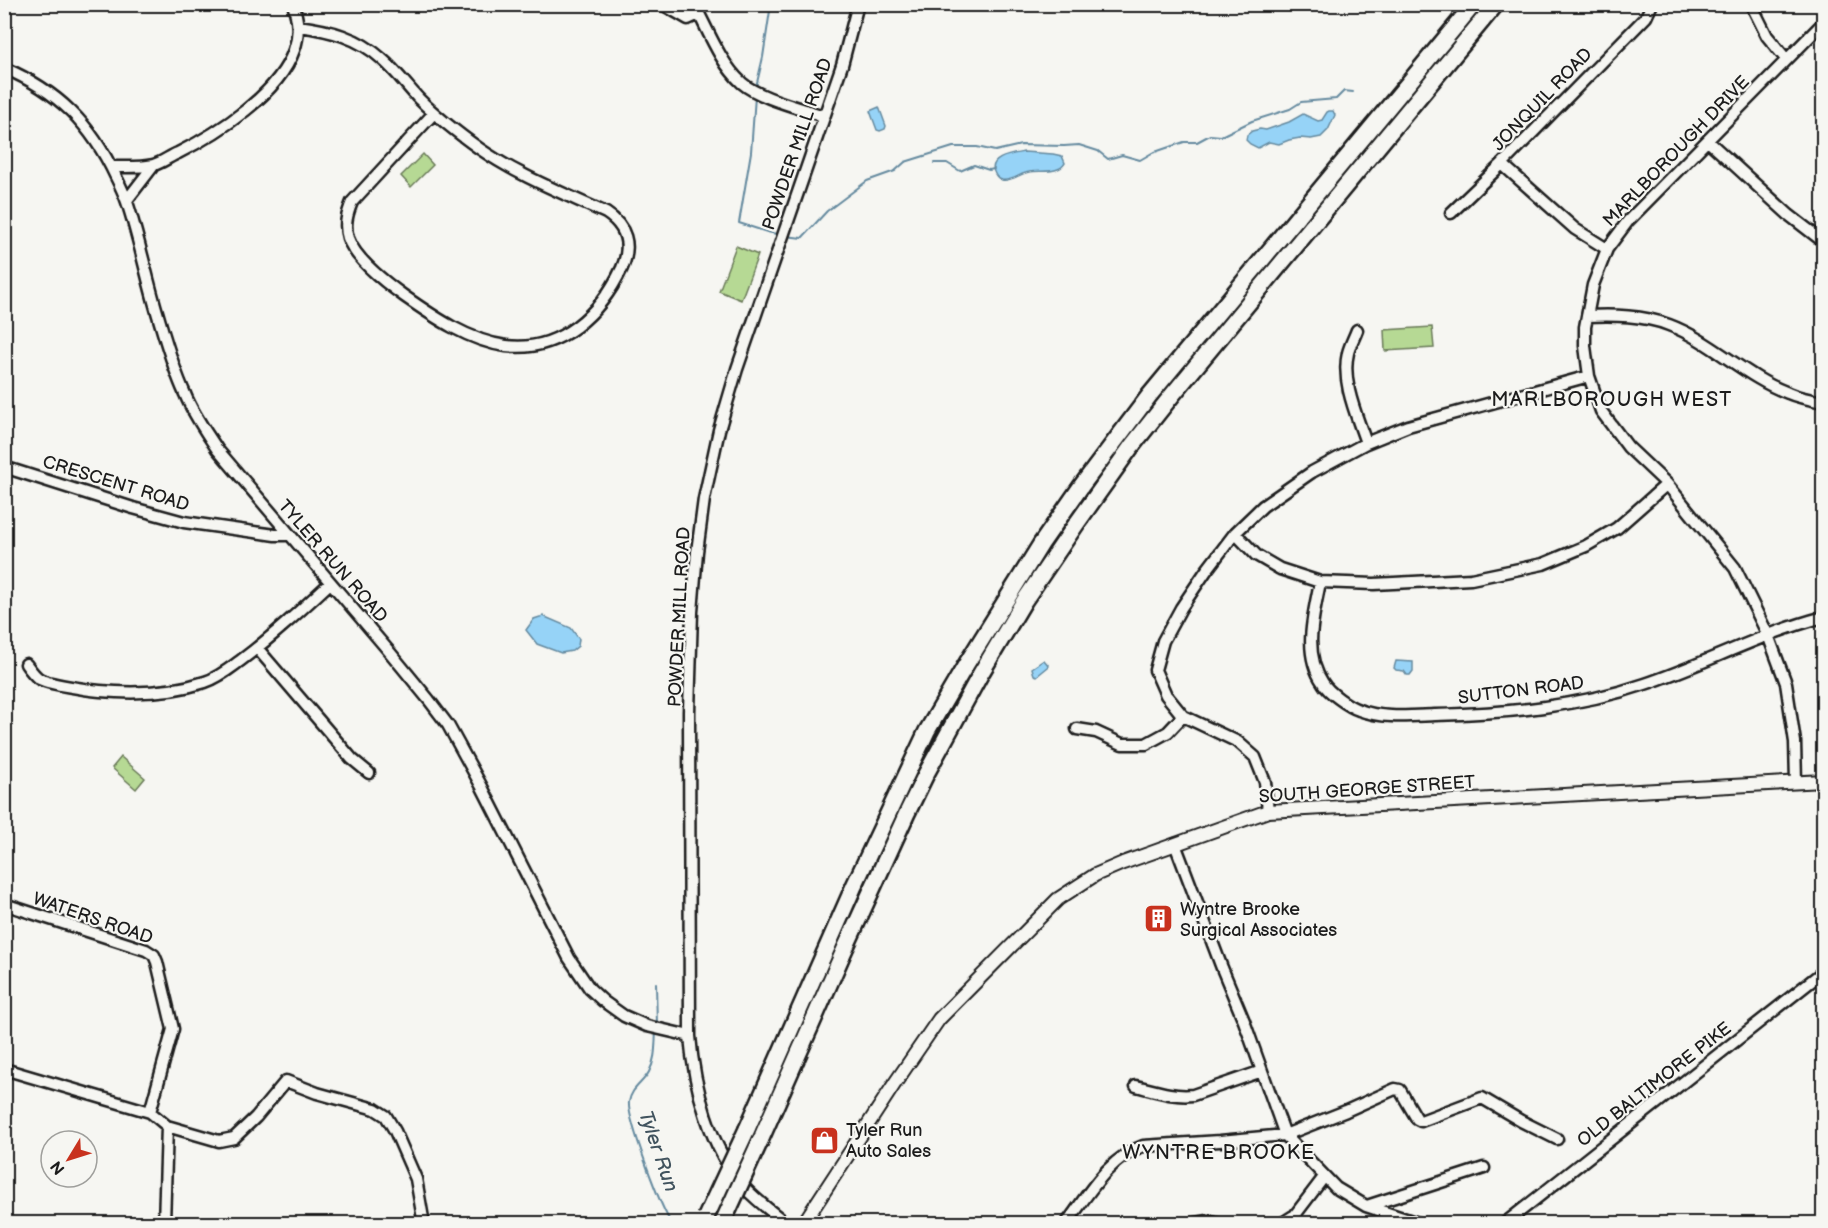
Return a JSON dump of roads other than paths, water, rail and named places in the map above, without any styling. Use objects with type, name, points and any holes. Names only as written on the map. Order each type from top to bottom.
[{"type":"highway","points":[[705,1220],[854,886],[927,731],[1029,564],[1082,485],[1149,396],[1474,4]]},
{"type":"highway","points":[[722,1224],[843,953],[922,784],[981,673],[1024,601],[1111,476],[1173,393],[1496,4]]},
{"type":"main road","name":"SOUTH GEORGE STREET","points":[[803,1224],[939,1019],[1058,899],[1095,875],[1268,811],[1824,782]]},
{"type":"street","points":[[111,167],[154,165],[205,139],[238,117],[260,97],[286,66],[294,51],[298,26],[293,4]]},
{"type":"street","points":[[662,4],[688,19],[698,8],[728,65],[742,83],[758,93],[823,116]]},
{"type":"street","name":"POWDER MILL ROAD","points":[[787,1224],[754,1198],[726,1162],[704,1114],[692,1060],[689,712],[692,612],[704,500],[719,430],[736,369],[842,65],[858,4]]},
{"type":"street","name":"JONQUIL ROAD","points":[[1451,213],[1646,17],[1652,4]]},
{"type":"street","points":[[1751,4],[1767,36],[1786,60]]},
{"type":"street","name":"MARLBOROUGH DRIVE","points":[[1796,782],[1795,742],[1786,682],[1768,635],[1735,568],[1667,484],[1628,447],[1601,411],[1589,376],[1585,346],[1587,316],[1593,285],[1607,249],[1635,215],[1824,22]]},
{"type":"street","points":[[298,26],[336,33],[372,51],[383,59],[434,113],[469,141],[498,161],[606,213],[621,226],[627,242],[623,265],[596,310],[578,326],[552,339],[528,345],[507,346],[480,339],[440,319],[390,286],[359,256],[347,232],[346,222],[352,202],[434,113]]},
{"type":"street","name":"TYLER RUN ROAD","points":[[4,68],[45,89],[67,106],[100,146],[127,200],[157,312],[185,395],[197,418],[217,449],[448,725],[569,958],[590,989],[624,1016],[657,1028],[690,1036]]},
{"type":"street","points":[[1708,141],[1788,214],[1824,242]]},
{"type":"street","points":[[1502,164],[1575,229],[1607,249]]},
{"type":"street","points":[[127,200],[154,165]]},
{"type":"street","points":[[1587,316],[1638,318],[1668,324],[1702,342],[1757,378],[1787,393],[1824,402]]},
{"type":"street","points":[[1357,330],[1348,355],[1348,380],[1366,442]]},
{"type":"street","points":[[1268,811],[1265,782],[1255,757],[1238,742],[1183,716],[1166,695],[1155,670],[1163,641],[1180,608],[1206,571],[1235,533],[1263,506],[1312,472],[1366,442],[1408,426],[1589,376]]},
{"type":"street","name":"CRESCENT ROAD","points":[[4,466],[183,522],[289,535]]},
{"type":"street","points":[[1235,533],[1256,555],[1280,569],[1320,582],[1374,584],[1471,579],[1543,564],[1586,546],[1617,528],[1667,484]]},
{"type":"street","name":"SUTTON ROAD","points":[[1320,582],[1310,632],[1314,663],[1323,684],[1340,699],[1358,710],[1389,717],[1493,714],[1588,700],[1645,684],[1768,635],[1824,617]]},
{"type":"street","points":[[26,664],[39,679],[88,690],[123,693],[158,692],[184,688],[206,682],[226,671],[257,648],[330,583]]},
{"type":"street","points":[[257,648],[352,759],[369,773]]},
{"type":"street","points":[[1077,729],[1096,732],[1122,744],[1146,744],[1168,732],[1183,716]]},
{"type":"street","points":[[1175,844],[1285,1135],[1336,1188],[1366,1206],[1421,1224]]},
{"type":"street","name":"WATERS ROAD","points":[[4,904],[146,950],[154,955],[165,987],[165,1000],[173,1029],[150,1112]]},
{"type":"street","name":"OLD BALTIMORE PIKE","points":[[1504,1224],[1824,970]]},
{"type":"street","points":[[4,1069],[150,1112],[166,1126],[219,1141],[234,1138],[256,1117],[286,1081],[316,1093],[375,1109],[386,1116],[409,1161],[416,1179],[424,1224]]},
{"type":"street","points":[[1136,1086],[1167,1095],[1193,1095],[1262,1071]]},
{"type":"street","points":[[1066,1224],[1111,1165],[1133,1149],[1143,1146],[1220,1142],[1285,1135],[1395,1089],[1400,1090],[1421,1121],[1482,1098],[1521,1121],[1557,1138]]},
{"type":"street","points":[[164,1224],[166,1126]]},
{"type":"street","points":[[1366,1206],[1484,1168]]},
{"type":"street","points":[[1281,1224],[1295,1215],[1324,1177]]},
{"type":"street","points":[[1191,1224],[1208,1221],[1219,1224]]},
{"type":"water","points":[[879,107],[886,126],[880,131],[877,130],[870,111]]},
{"type":"water","points":[[1329,111],[1333,111],[1335,115],[1328,130],[1321,137],[1300,138],[1279,144],[1269,142],[1258,148],[1246,140],[1247,135],[1252,131],[1266,130],[1303,114],[1318,121],[1322,120]]},
{"type":"water","points":[[1024,152],[1062,156],[1065,163],[1054,170],[1029,172],[1009,180],[1002,180],[996,176],[993,168],[998,160],[1008,155]]},
{"type":"water","points":[[543,616],[571,628],[579,639],[578,646],[572,651],[561,653],[537,644],[526,630],[534,619]]},
{"type":"water","points":[[1044,660],[1049,666],[1037,676],[1034,675],[1032,668]]},
{"type":"water","points":[[1396,661],[1413,662],[1413,671],[1410,675],[1394,668]]},
{"type":"waterway","points":[[756,87],[771,4]]},
{"type":"waterway","points":[[786,236],[802,238],[827,211],[867,181],[895,171],[905,162],[953,147],[977,147],[995,151],[1021,145],[1079,145],[1098,151],[1108,159],[1122,155],[1140,160],[1152,153],[1184,142],[1197,142],[1210,135],[1221,136],[1252,121],[1290,109],[1301,102],[1336,99],[1344,91],[1353,92]]},
{"type":"waterway","points":[[755,96],[751,152],[739,223],[781,235]]},
{"type":"waterway","points":[[934,163],[947,163],[960,171],[974,165],[989,170],[994,169]]},
{"type":"waterway","name":"Tyler Run","points":[[656,983],[657,1025]]},
{"type":"waterway","name":"Tyler Run","points":[[656,1031],[653,1062],[647,1076],[632,1093],[629,1102],[633,1126],[646,1163],[660,1201],[672,1224]]},
{"type":"place","name":"Wyntre Brooke Surgical Associates","points":[[1159,919]]},
{"type":"place","name":"Tyler Run Auto Sales","points":[[825,1140]]},
{"type":"district","name":"MARLBOROUGH WEST","points":[[1612,399]]},
{"type":"district","name":"WYNTRE BROOKE","points":[[1219,1152]]}]
